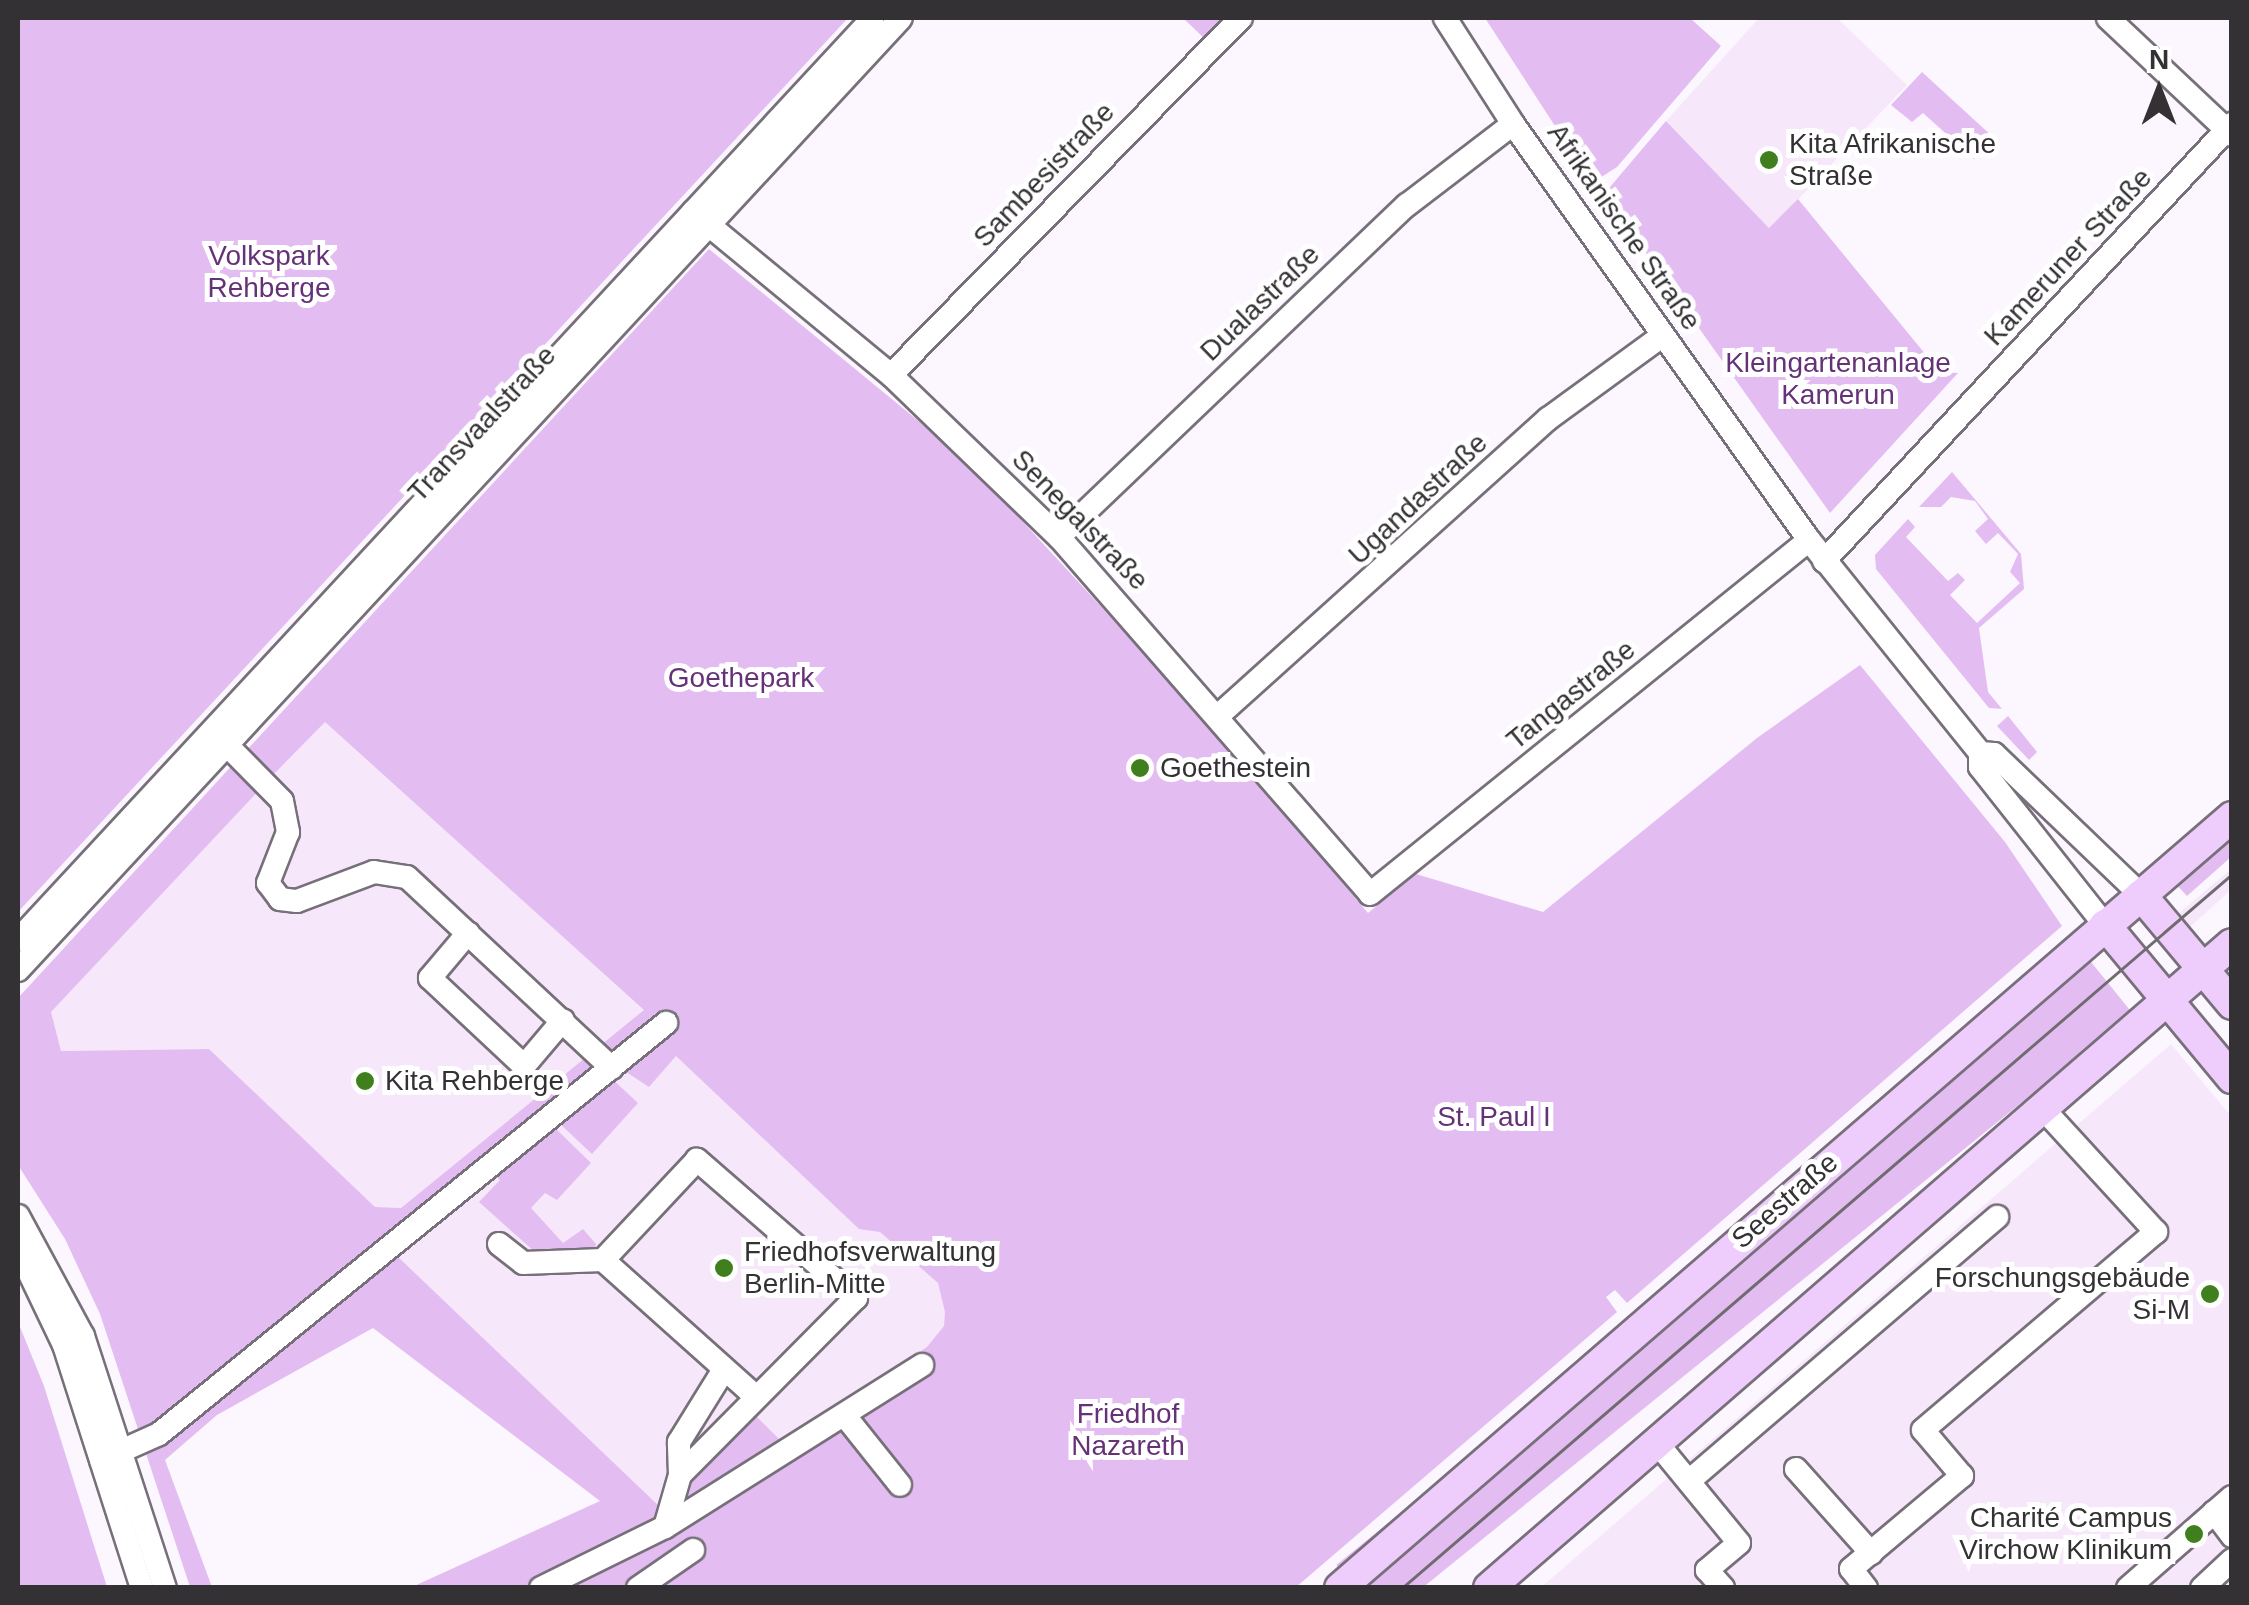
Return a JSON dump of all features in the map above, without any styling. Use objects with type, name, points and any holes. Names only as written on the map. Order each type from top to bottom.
[{"type":"main road","name":"Seestraße","points":[[1340,1588],[2232,817]]},
{"type":"main road","points":[[2141,895],[2232,1004]]},
{"type":"main road","points":[[2105,925],[2232,1078]]},
{"type":"main road","points":[[1490,1588],[2045,1111],[2232,944]]},
{"type":"street","name":"Transvaalstraße","points":[[701,219],[873,18]]},
{"type":"street","name":"Transvaalstraße","points":[[18,940],[219,737],[701,219],[901,18]]},
{"type":"street","name":"Sambesistraße","points":[[890,375],[1241,18]]},
{"type":"street","name":"Afrikanische Straße","points":[[1445,18],[1514,124],[1824,561],[1980,752],[1980,768],[2105,925]]},
{"type":"street","points":[[2108,18],[2230,129]]},
{"type":"street","name":"Dualastraße","points":[[1059,537],[1406,205],[1514,124]]},
{"type":"street","name":"Kameruner Straße","points":[[1824,561],[2230,129]]},
{"type":"street","name":"Senegalstraße","points":[[701,219],[890,375],[1059,537],[1219,715],[1370,894]]},
{"type":"street","name":"Ugandastraße","points":[[1219,715],[1548,419],[1663,335]]},
{"type":"street","name":"Tangastraße","points":[[1370,894],[1809,540]]},
{"type":"street","name":"Transvaalstraße","points":[[18,970],[219,737]]},
{"type":"street","points":[[219,737],[282,801],[288,832],[268,883],[280,899],[297,901],[389,871],[407,877],[612,1068]]},
{"type":"street","name":"Afrikanische Straße","points":[[1980,752],[1994,754],[2141,895]]},
{"type":"street","points":[[2037,842],[2061,822]]},
{"type":"street","points":[[468,934],[430,978],[524,1066],[563,1020]]},
{"type":"street","points":[[111,1457],[159,1434],[666,1023]]},
{"type":"street","points":[[1866,1588],[1851,1570],[1962,1476],[1923,1430],[2156,1232],[2045,1111]]},
{"type":"street","points":[[499,1244],[522,1263],[603,1260],[697,1160],[856,1298],[680,1475]]},
{"type":"street","points":[[18,1216],[56,1300],[111,1457],[165,1588]]},
{"type":"street","points":[[1689,1481],[1997,1217]]},
{"type":"street","points":[[18,1250],[56,1300]]},
{"type":"street","points":[[603,1260],[755,1396]]},
{"type":"street","points":[[541,1588],[664,1527],[922,1365]]},
{"type":"street","points":[[664,1527],[680,1475],[679,1442],[724,1371]]},
{"type":"street","points":[[845,1416],[900,1484]]},
{"type":"street","points":[[1657,1443],[1739,1543],[1708,1570],[1722,1588]]},
{"type":"street","points":[[111,1457],[142,1588]]},
{"type":"street","points":[[1796,1469],[1871,1553]]},
{"type":"street","points":[[2128,1588],[2223,1504],[2232,1536]]},
{"type":"street","points":[[638,1588],[693,1550]]},
{"type":"street","points":[[2202,1588],[2232,1560]]},
{"type":"shaded area","name":"Kita Afrikanische Straße","points":[[1759,18],[1837,18],[1907,85],[1770,229],[1666,121]]},
{"type":"shaded area","points":[[324,721],[645,1010],[401,1208],[375,1207],[209,1049],[61,1051],[50,1012]]},
{"type":"shaded area","points":[[2231,869],[2231,890],[2190,927],[2178,914]]},
{"type":"shaded area","points":[[670,1027],[955,1291],[957,1333],[677,1507],[659,1506],[395,1254]]},
{"type":"shaded area","points":[[2171,1044],[2231,1116],[2231,1587],[1540,1588]]},
{"type":"green space","name":"Volkspark Rehberge","points":[[18,18],[848,18],[18,912]]},
{"type":"green space","points":[[1183,18],[1226,18],[1205,39]]},
{"type":"green space","points":[[1485,18],[1690,18],[1721,46],[1617,167],[1592,183]]},
{"type":"green space","points":[[1922,72],[1993,137],[1974,159],[1923,113],[1912,122],[1891,105]]},
{"type":"green space","name":"Kleingartenanlage Kamerun","points":[[1666,121],[1769,228],[1798,199],[1940,372],[1958,373],[1830,513],[1604,194]]},
{"type":"green space","points":[[709,249],[966,460],[1213,728],[1368,913],[1416,874],[1543,912],[1757,738],[1860,665],[2005,842],[2062,926],[1627,1303],[1615,1290],[1606,1297],[1617,1312],[1295,1588],[412,1587],[600,1501],[373,1328],[217,1415],[165,1460],[212,1587],[190,1587],[100,1314],[65,1239],[18,1165],[18,998],[237,760],[264,785],[51,1012],[61,1051],[209,1049],[375,1207],[401,1208],[644,1010],[325,722],[271,777],[244,753]],"holes":[[[676,1056],[859,1229],[880,1232],[938,1283],[944,1326],[927,1347],[784,1444],[755,1415],[688,1483],[677,1506],[659,1506],[395,1254],[492,1172],[500,1180],[479,1202],[535,1252],[594,1253],[596,1244],[583,1229],[563,1243],[531,1208],[545,1193],[557,1200],[591,1163],[551,1124],[558,1122],[592,1154],[638,1103],[610,1077],[620,1068],[649,1087]]]},
{"type":"green space","points":[[1952,472],[2021,554],[2024,589],[1979,628],[1988,692],[2002,709],[1989,708],[1876,569],[1875,555],[1908,519],[1915,527],[1906,537],[1948,581],[1958,573],[1965,580],[1950,595],[1977,623],[2020,583],[2010,572],[2018,554],[1998,533],[1986,544],[1975,531],[1988,519],[1975,501],[1951,497],[1941,507],[1919,507]]},
{"type":"green space","points":[[2008,716],[2037,752],[2029,760],[1997,726]]},
{"type":"green space","points":[[2231,834],[2231,857],[2187,896],[2175,883]]},
{"type":"green space","points":[[2087,957],[2132,1013],[1422,1588],[1355,1588],[1336,1565]]},
{"type":"green space","points":[[18,1322],[44,1386],[107,1587],[18,1587]]},
{"type":"tram line","points":[[1402,1588],[2232,874]]},
{"type":"place","name":"Kita Afrikanische Straße","points":[[1769,160]]},
{"type":"place","name":"Goethestein","points":[[1140,768]]},
{"type":"place","name":"Kita Rehberge","points":[[365,1081]]},
{"type":"place","name":"Friedhofsverwaltung Berlin-Mitte","points":[[724,1268]]},
{"type":"place","name":"Forschungsgebäude Si-M","points":[[2210,1294]]},
{"type":"place","name":"Charité Campus Virchow Klinikum","points":[[2194,1534]]},
{"type":"park label","name":"Goethepark","points":[[741,678]]},
{"type":"park label","name":"St. Paul I","points":[[1494,1117]]},
{"type":"park label","name":"Friedhof Nazareth","points":[[1128,1430]]}]
